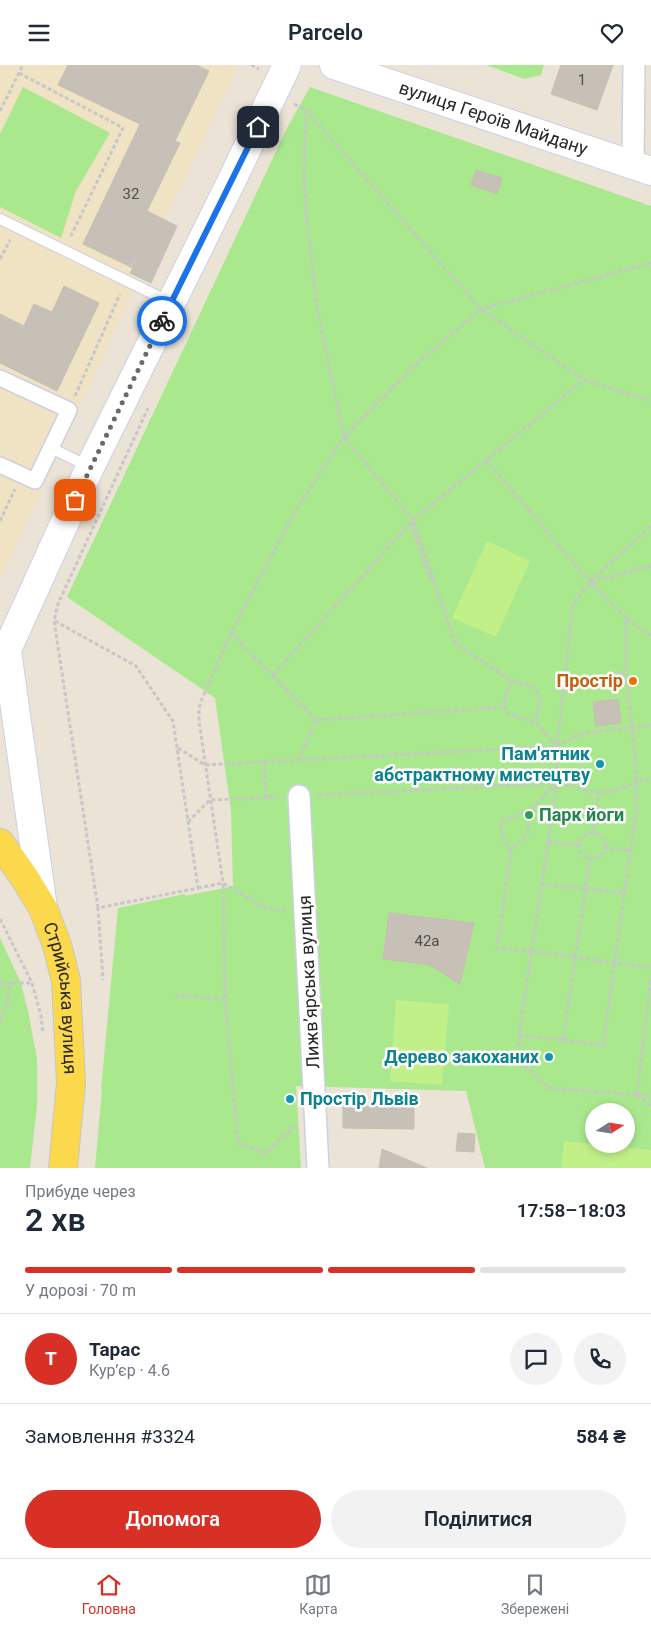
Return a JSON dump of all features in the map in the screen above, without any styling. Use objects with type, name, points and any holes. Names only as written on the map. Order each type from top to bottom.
[{"type":"main road","points":[[43,908],[3,658],[90,467],[234,178],[287,65]]},
{"type":"main road","name":"вулиця Героїв Майдану","points":[[334,65],[642,168]]},
{"type":"main road","name":"Стрийська вулиця","points":[[0,843],[43,908],[57,945],[66,981],[71,1083],[63,1168]]},
{"type":"street","points":[[634,65],[642,168]]},
{"type":"street","points":[[0,378],[68,410],[35,481],[0,465]]},
{"type":"street","name":"Лижвʼярська вулиця","points":[[299,796],[318,1168]]},
{"type":"lane","points":[[0,219],[171,302]]},
{"type":"lane","points":[[51,448],[90,467]]},
{"type":"path","points":[[0,111],[23,65]]},
{"type":"path","points":[[19,73],[123,128],[65,250]]},
{"type":"path","points":[[288,101],[306,110],[481,309],[584,380],[651,401]]},
{"type":"path","points":[[306,110],[304,171],[306,215],[318,312],[344,437],[413,520],[456,644],[512,681],[531,686],[537,692],[540,701],[535,722]]},
{"type":"path","points":[[0,259],[16,227]]},
{"type":"path","points":[[316,1107],[265,1153],[238,1143],[225,999],[223,883],[205,765],[199,708],[231,633],[295,511],[344,437],[413,367],[481,309],[651,263]]},
{"type":"path","points":[[68,410],[126,280]]},
{"type":"path","points":[[273,675],[413,520],[584,380]]},
{"type":"path","points":[[103,980],[98,908],[54,621],[58,604],[148,407]]},
{"type":"path","points":[[486,460],[590,582],[626,618],[651,636]]},
{"type":"path","points":[[0,521],[21,475]]},
{"type":"path","points":[[651,526],[590,582],[572,605],[557,746],[557,783],[519,1035],[519,1061],[549,1088],[651,1096]]},
{"type":"path","points":[[590,582],[651,566]]},
{"type":"path","points":[[519,1035],[604,1045],[636,810],[635,753],[630,727],[626,673],[626,618]]},
{"type":"path","points":[[54,621],[136,665],[173,721],[198,888]]},
{"type":"path","points":[[231,633],[316,720]]},
{"type":"path","points":[[564,683],[626,673]]},
{"type":"path","points":[[512,681],[506,691],[504,700],[507,713],[535,722],[557,746]]},
{"type":"path","points":[[316,720],[505,707]]},
{"type":"path","points":[[299,760],[316,720]]},
{"type":"path","points":[[177,747],[205,765],[557,746],[583,733],[651,725]]},
{"type":"path","points":[[264,762],[266,797]]},
{"type":"path","points":[[188,823],[210,800],[557,783],[598,793],[620,789],[651,779]]},
{"type":"path","points":[[511,849],[502,837],[501,822],[529,811],[557,783]]},
{"type":"path","points":[[594,833],[598,793]]},
{"type":"path","points":[[529,811],[528,834],[511,849],[498,948],[651,967]]},
{"type":"path","points":[[589,833],[594,833],[603,840],[604,848],[601,855],[590,858],[581,853],[579,845],[582,837],[589,833]]},
{"type":"path","points":[[548,842],[579,845]]},
{"type":"path","points":[[604,848],[630,850]]},
{"type":"path","points":[[563,1040],[590,858]]},
{"type":"path","points":[[98,908],[223,883],[264,907]]},
{"type":"path","points":[[542,885],[625,893]]},
{"type":"path","points":[[0,919],[32,983],[41,1016],[43,1034]]},
{"type":"path","points":[[637,1094],[651,977]]},
{"type":"path","points":[[0,983],[32,983]]},
{"type":"path","points":[[0,1021],[5,1011],[11,983]]},
{"type":"path","points":[[175,995],[225,999]]},
{"type":"path","points":[[637,1094],[651,1106]]},
{"type":"shaded area","points":[[0,65],[235,65],[238,67],[165,220],[177,226],[151,283],[140,278],[135,285],[0,581]]},
{"type":"green space","points":[[486,65],[544,65],[541,75],[524,79]]},
{"type":"green space","points":[[23,87],[110,133],[76,191],[61,238],[0,207],[0,134]]},
{"type":"green space","points":[[310,87],[651,206],[651,1168],[485,1168],[466,1091],[296,1086],[301,1168],[95,1168],[118,908],[233,886],[231,811],[215,698],[67,597],[287,128]]},
{"type":"green space","points":[[487,541],[530,561],[496,637],[452,618]]},
{"type":"green space","points":[[0,938],[21,983],[37,1059],[37,1106],[30,1168],[0,1168]]},
{"type":"green space","points":[[396,1000],[449,1004],[442,1085],[390,1081]]},
{"type":"green space","points":[[564,1141],[585,1143],[585,1153],[635,1153],[635,1148],[651,1150],[651,1168],[561,1168]]},
{"type":"building","points":[[68,65],[196,65],[209,71],[175,141],[180,143],[147,211],[177,226],[151,283],[130,273],[133,268],[83,244],[140,124],[58,85]]},
{"type":"building","points":[[561,65],[613,65],[597,110],[551,94]]},
{"type":"building","points":[[476,170],[502,178],[497,194],[471,185]]},
{"type":"building","points":[[64,286],[99,303],[57,391],[0,363],[0,314],[24,326],[34,304],[52,312]]},
{"type":"building","points":[[618,699],[621,723],[596,726],[593,702]]},
{"type":"building","points":[[389,913],[474,923],[460,984],[430,965],[383,959]]},
{"type":"building","points":[[343,1106],[414,1107],[414,1129],[343,1128]]},
{"type":"building","points":[[458,1133],[475,1134],[474,1152],[456,1151]]},
{"type":"building","points":[[382,1149],[427,1168],[379,1168]]},
{"type":"way so far","points":[[75,500],[162,321]]},
{"type":"place","name":"Простір","points":[[633,681]]},
{"type":"place","name":"Пам'ятник абстрактному мистецтву","points":[[600,764]]},
{"type":"place","name":"Парк йоги","points":[[529,815]]},
{"type":"place","name":"Дерево закоханих","points":[[549,1057]]},
{"type":"place","name":"Простір Львів","points":[[290,1099]]},
{"type":"route","points":[[162,321],[258,127]]}]
